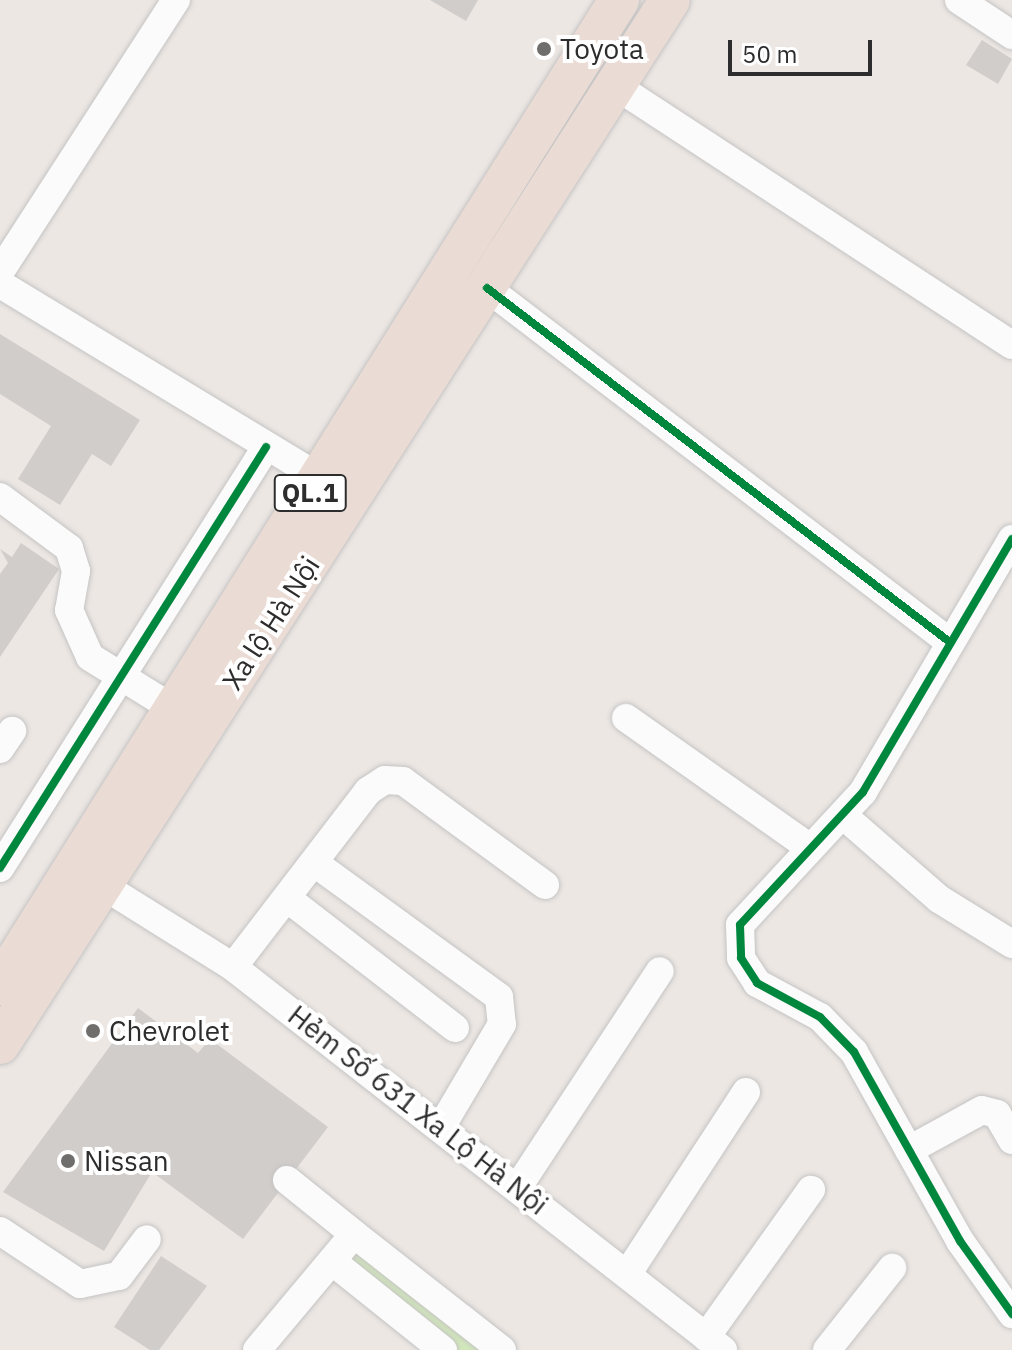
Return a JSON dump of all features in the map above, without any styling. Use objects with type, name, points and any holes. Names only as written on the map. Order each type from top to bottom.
[{"type":"highway","name":"Xa lộ Hà Nội","points":[[5,967],[174,709],[619,0]]},
{"type":"highway","name":"Xa lộ Hà Nội","points":[[0,1044],[670,0]]},
{"type":"street","points":[[0,272],[176,0]]},
{"type":"street","points":[[959,0],[1012,35]]},
{"type":"street","points":[[616,86],[1012,345]]},
{"type":"street","points":[[0,284],[320,478]]},
{"type":"street","points":[[487,288],[947,640]]},
{"type":"street","points":[[0,868],[124,677],[266,447]]},
{"type":"street","points":[[0,497],[69,548],[76,571],[69,610],[75,636],[90,657],[174,709]]},
{"type":"street","points":[[1012,539],[947,640],[845,817],[809,847],[740,925],[741,958],[757,983],[839,1034],[1012,1314]]},
{"type":"street","points":[[626,718],[809,847]]},
{"type":"street","points":[[233,967],[316,864],[368,791],[385,780],[403,781],[545,885]]},
{"type":"street","points":[[845,817],[939,899],[1012,944]]},
{"type":"street","points":[[316,864],[499,997],[502,1024],[441,1127]]},
{"type":"street","name":"Hẻm Số 631 Xa Lộ Hà Nội","points":[[102,885],[233,967],[714,1343]]},
{"type":"street","points":[[288,899],[455,1028]]},
{"type":"street","points":[[518,1187],[660,971]]},
{"type":"street","points":[[628,1273],[746,1092]]},
{"type":"street","points":[[909,1150],[982,1110],[997,1114],[1012,1140]]},
{"type":"street","points":[[287,1180],[502,1350]]},
{"type":"street","points":[[714,1343],[811,1190]]},
{"type":"street","points":[[0,1231],[80,1284],[119,1276],[147,1239]]},
{"type":"street","points":[[257,1350],[354,1234]]},
{"type":"street","points":[[333,1262],[440,1349]]},
{"type":"street","points":[[827,1350],[892,1268]]},
{"type":"green space","points":[[356,1243],[492,1350],[454,1350],[342,1261]]},
{"type":"building","points":[[430,0],[478,0],[466,21]]},
{"type":"building","points":[[982,40],[1012,59],[998,84],[966,65]]},
{"type":"building","points":[[0,334],[140,420],[111,466],[92,454],[60,505],[18,479],[51,426],[0,394]]},
{"type":"building","points":[[21,543],[59,569],[0,657],[0,574],[8,563],[0,549],[12,557]]},
{"type":"building","points":[[138,1008],[198,1053],[210,1039],[328,1127],[243,1239],[152,1172],[104,1251],[3,1192]]},
{"type":"building","points":[[161,1256],[207,1286],[159,1350],[150,1350],[114,1327]]},
{"type":"cycle path","points":[[487,288],[947,640]]},
{"type":"cycle path","points":[[0,868],[266,447]]},
{"type":"cycle path","points":[[1012,539],[863,792],[740,925],[741,958],[757,983],[820,1017],[854,1052],[960,1241],[1012,1314]]},
{"type":"place","name":"Toyota","points":[[544,49]]},
{"type":"place","name":"Chevrolet","points":[[93,1031]]},
{"type":"place","name":"Nissan","points":[[68,1161]]}]
